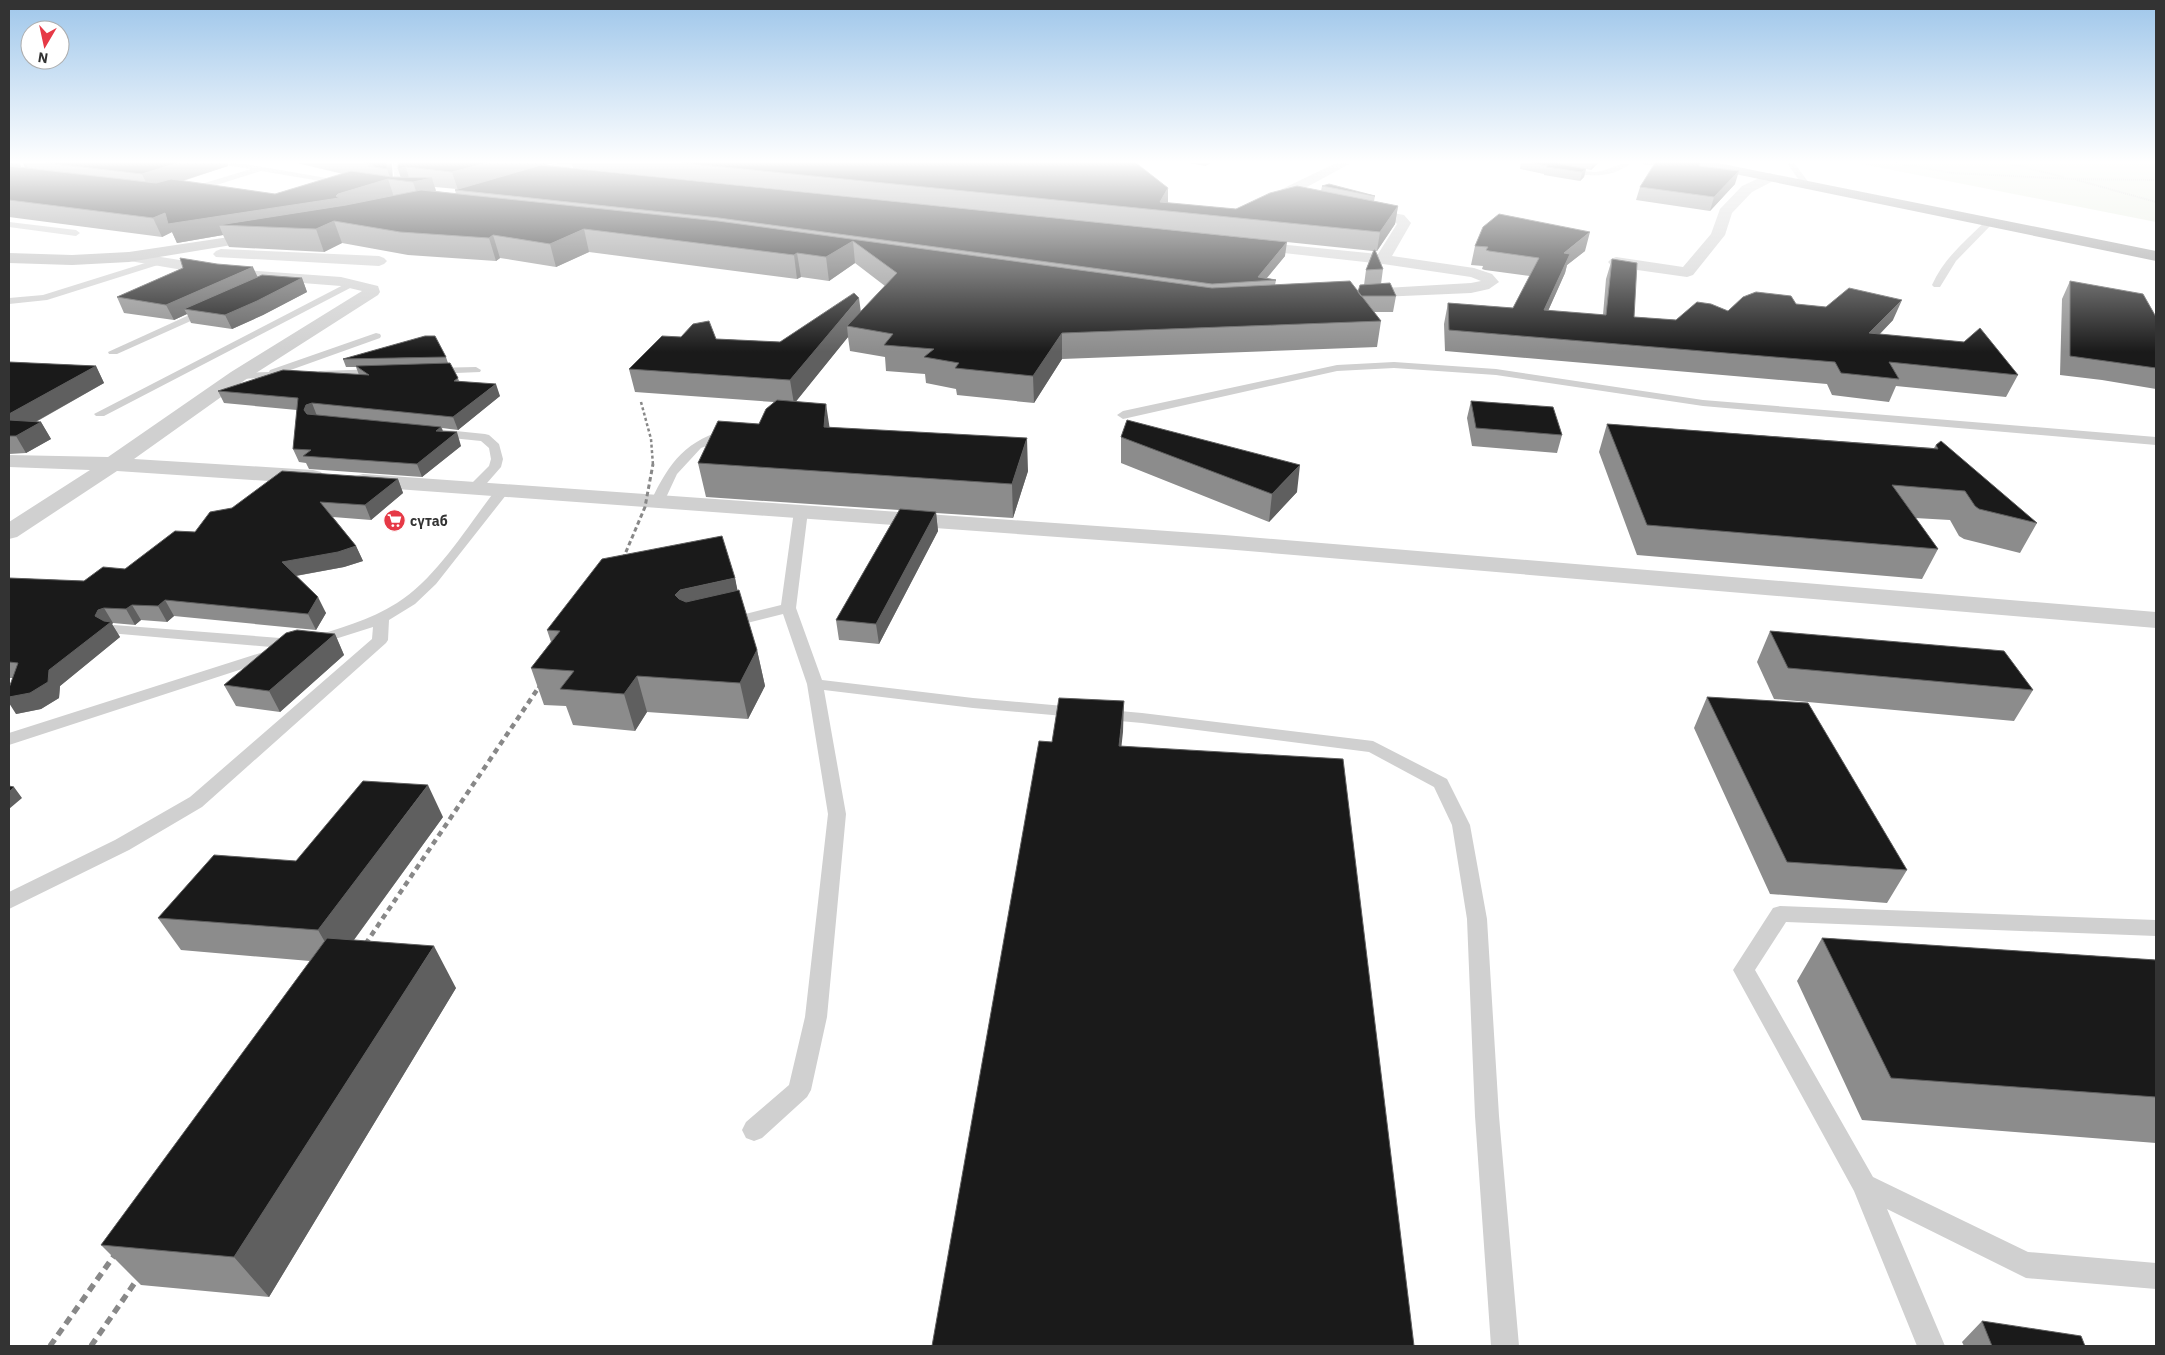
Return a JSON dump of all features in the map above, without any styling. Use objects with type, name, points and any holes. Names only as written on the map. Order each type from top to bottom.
[{"type":"highway","points":[[2011,226],[2156,256]]},
{"type":"street","points":[[1383,259],[1402,226]]},
{"type":"street","points":[[1616,262],[1687,272],[1718,235],[1720,226]]},
{"type":"street","points":[[9,258],[72,260],[129,257],[275,234]]},
{"type":"street","points":[[1235,244],[1383,259],[1474,273],[1486,277],[1490,282],[1483,286],[1471,288],[1373,291],[1337,295]]},
{"type":"street","points":[[177,249],[209,254],[379,261]]},
{"type":"street","points":[[9,532],[113,464],[238,376],[372,292],[372,289],[368,287],[351,284],[279,278],[129,257]]},
{"type":"street","points":[[9,461],[113,464],[475,488],[1233,543],[2153,623]]},
{"type":"lane","points":[[26,226],[76,233]]},
{"type":"lane","points":[[1937,285],[1939,278],[1960,252],[1986,226]]},
{"type":"lane","points":[[9,308],[158,262]]},
{"type":"lane","points":[[259,288],[279,278]]},
{"type":"lane","points":[[100,414],[351,284]]},
{"type":"lane","points":[[9,301],[44,298]]},
{"type":"lane","points":[[113,352],[223,303]]},
{"type":"lane","points":[[264,375],[376,336]]},
{"type":"lane","points":[[1122,415],[1338,368],[1394,365],[1496,372],[1703,403],[2156,441]]},
{"type":"lane","points":[[422,372],[476,370]]},
{"type":"lane","points":[[238,376],[395,372]]},
{"type":"lane","points":[[658,501],[671,473],[697,445],[713,438],[743,430]]},
{"type":"lane","points":[[426,432],[485,438],[495,447],[497,459],[495,467],[475,488]]},
{"type":"lane","points":[[9,739],[300,644],[356,629],[381,618],[404,605],[432,580],[503,490]]},
{"type":"lane","points":[[754,1130],[799,1090],[816,1017],[836,814],[815,684],[788,608],[801,511]]},
{"type":"lane","points":[[714,626],[788,608]]},
{"type":"lane","points":[[9,901],[122,844],[196,802],[380,640],[381,618]]},
{"type":"lane","points":[[114,630],[300,644]]},
{"type":"lane","points":[[815,684],[973,703],[1142,718],[1373,747],[1441,783],[1461,825],[1477,919],[1487,1116],[1505,1346]]},
{"type":"lane","points":[[1931,1346],[1864,1185],[1744,970],[1780,914],[2156,928]]},
{"type":"lane","points":[[1864,1185],[2026,1265],[2156,1276]]},
{"type":"building","points":[[249,226],[322,226],[316,229]]},
{"type":"building","points":[[365,226],[757,226],[1212,288],[1350,281],[1381,321],[1062,333],[1033,376],[955,368],[959,363],[924,357],[934,349],[884,345],[893,334],[847,326],[897,273],[853,241],[826,257],[797,253],[794,255],[584,229],[550,244],[493,235],[489,238],[400,232]]},
{"type":"building","points":[[781,226],[1134,226],[1287,242],[1258,277],[1276,280],[1212,284]]},
{"type":"building","points":[[1322,226],[1384,226],[1380,232]]},
{"type":"building","points":[[1561,226],[1590,232],[1564,253],[1570,254],[1544,310],[1606,315],[1612,259],[1637,263],[1634,317],[1676,320],[1697,302],[1711,304],[1728,311],[1743,297],[1756,292],[1791,296],[1796,304],[1826,307],[1849,288],[1902,300],[1869,333],[1964,342],[1980,328],[2018,375],[1889,362],[1899,379],[1841,373],[1835,362],[1449,330],[1448,303],[1513,308],[1539,258],[1489,251],[1486,250],[1488,247],[1475,246],[1483,227]]},
{"type":"building","points":[[1374,250],[1383,269],[1366,270]]},
{"type":"building","points":[[180,258],[253,267],[166,305],[117,297],[183,268]]},
{"type":"building","points":[[262,275],[302,278],[225,315],[184,309]]},
{"type":"building","points":[[2070,281],[2143,294],[2156,317],[2156,368],[2070,356]]},
{"type":"building","points":[[1390,283],[1396,296],[1361,296],[1358,292],[1360,285]]},
{"type":"building","points":[[854,293],[859,298],[790,380],[629,369],[662,336],[681,337],[693,324],[709,321],[716,339],[780,342]]},
{"type":"building","points":[[425,336],[435,336],[446,357],[343,359]]},
{"type":"building","points":[[9,362],[96,366],[9,414]]},
{"type":"building","points":[[450,363],[458,378],[454,381],[496,384],[453,417],[312,403],[306,405],[304,410],[307,414],[441,427],[436,431],[457,432],[417,464],[303,456],[311,450],[293,449],[298,398],[218,391],[283,370],[369,375],[356,366]]},
{"type":"building","points":[[777,400],[826,404],[824,427],[1027,438],[1012,484],[698,463],[718,421],[759,424],[766,409]]},
{"type":"building","points":[[1471,401],[1553,407],[1562,435],[1476,428]]},
{"type":"building","points":[[9,420],[41,422],[16,436],[9,436]]},
{"type":"building","points":[[1127,420],[1300,465],[1272,494],[1121,437]]},
{"type":"building","points":[[1607,424],[1938,449],[1936,445],[1941,441],[2037,523],[1979,509],[1965,491],[1892,485],[1938,549],[1647,525]]},
{"type":"building","points":[[282,471],[398,479],[365,505],[320,502],[356,546],[338,552],[282,562],[318,597],[308,614],[165,600],[158,606],[132,605],[126,609],[104,608],[98,610],[95,616],[104,621],[111,622],[49,670],[48,682],[30,693],[9,697],[9,688],[18,663],[9,662],[9,578],[84,581],[103,567],[125,569],[175,531],[195,532],[210,512],[232,508]]},
{"type":"building","points":[[900,509],[936,512],[876,624],[836,620]]},
{"type":"building","points":[[722,536],[735,578],[680,590],[675,595],[686,602],[739,590],[757,650],[740,683],[637,676],[624,694],[560,689],[574,671],[531,668],[560,631],[547,630],[602,559]]},
{"type":"building","points":[[297,630],[335,634],[269,691],[224,685],[286,633]]},
{"type":"building","points":[[1770,631],[2004,651],[2033,690],[1788,668]]},
{"type":"building","points":[[1707,697],[1808,703],[1907,870],[1787,862]]},
{"type":"building","points":[[1059,698],[1124,701],[1119,746],[1343,759],[1414,1346],[932,1346],[1039,741],[1052,742]]},
{"type":"building","points":[[363,781],[428,785],[318,930],[158,918],[214,855],[296,861]]},
{"type":"building","points":[[327,938],[434,946],[234,1257],[101,1245]]},
{"type":"building","points":[[1822,938],[2156,960],[2156,1097],[1891,1078]]},
{"type":"building","points":[[1982,1321],[2081,1336],[2085,1346],[1992,1346]]},
{"type":"railway","points":[[641,402],[651,439],[653,464]]},
{"type":"railway","points":[[620,566],[645,507],[653,464]]},
{"type":"railway","points":[[538,688],[546,676]]},
{"type":"railway","points":[[360,952],[539,687]]},
{"type":"railway","points":[[50,1346],[121,1246]]},
{"type":"railway","points":[[91,1346],[145,1268]]},
{"type":"place","name":"сүтаб","points":[[394,521]]}]
